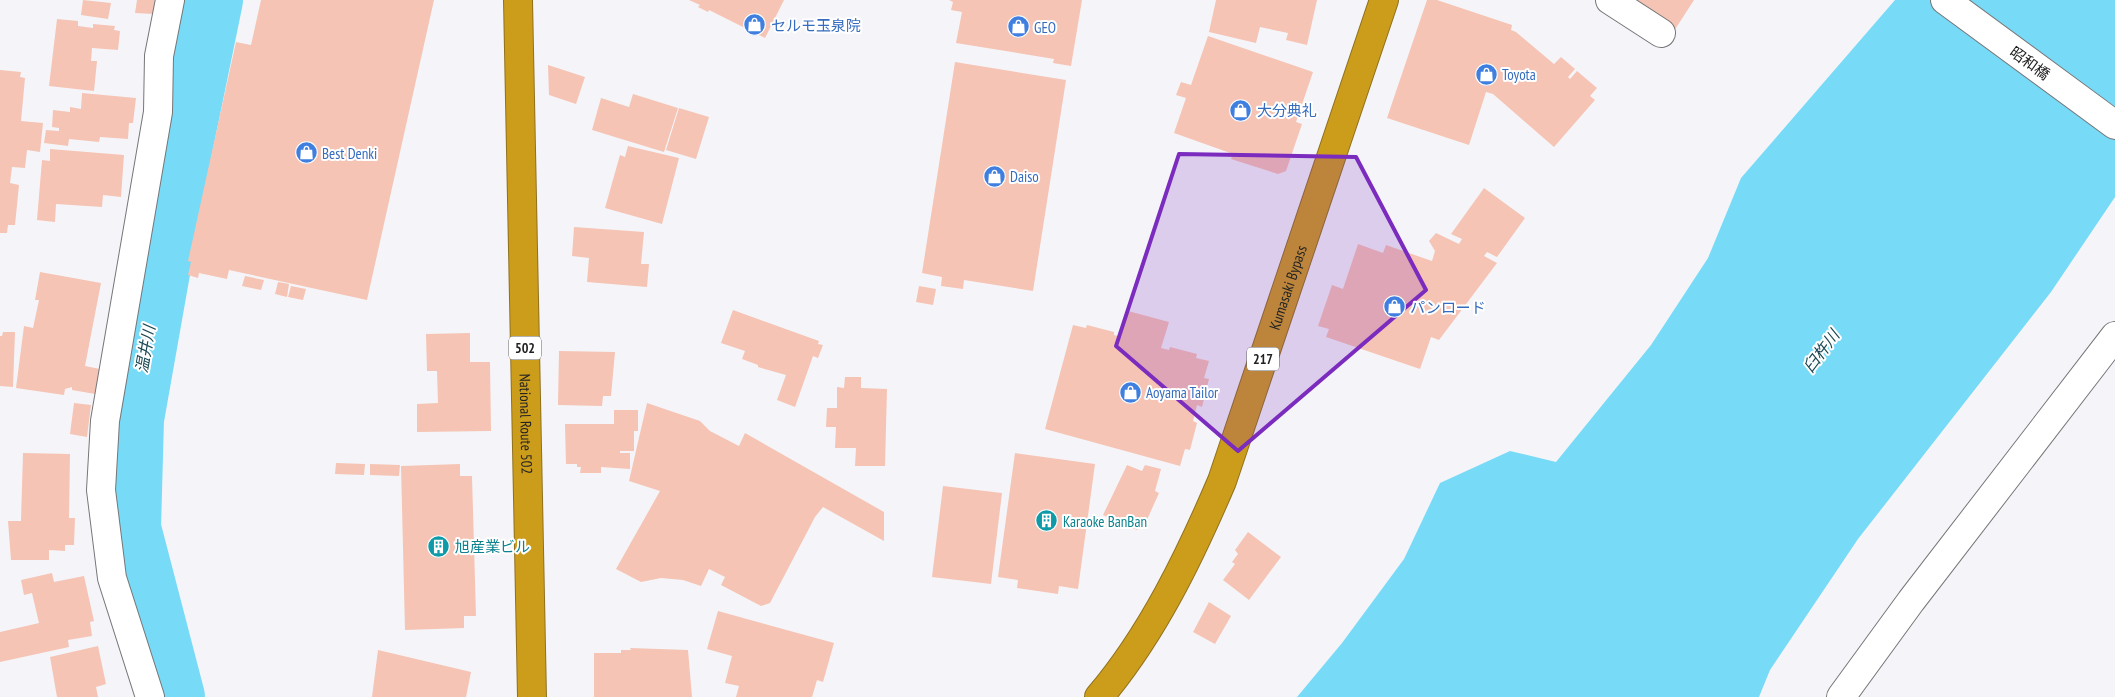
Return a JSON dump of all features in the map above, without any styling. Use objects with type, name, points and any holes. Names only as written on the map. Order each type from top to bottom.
[{"type":"highway","name":"National Route 502","points":[[518,0],[532,697]]},
{"type":"highway","name":"Kumasaki Bypass","points":[[1099,697],[1116,677],[1168,593],[1195,544],[1222,480],[1384,0]]},
{"type":"street","points":[[150,697],[112,578],[100,490],[105,421],[158,112],[159,56],[170,0]]},
{"type":"street","points":[[1610,0],[1660,33]]},
{"type":"street","name":"昭和橋","points":[[1945,0],[2115,125]]},
{"type":"street","points":[[1840,697],[1911,601],[2115,336]]},
{"type":"highlighted area","points":[[1179,154],[1356,157],[1426,290],[1238,451],[1116,346]]},
{"type":"water","name":"臼杵川","points":[[1895,0],[2115,0],[2115,197],[2051,292],[1858,539],[1770,670],[1759,697],[1297,697],[1342,643],[1404,559],[1440,483],[1510,451],[1556,462],[1651,345],[1708,258],[1741,178]]},
{"type":"building","points":[[83,0],[111,3],[108,19],[81,15]]},
{"type":"building","points":[[137,0],[155,0],[153,14],[135,13]]},
{"type":"building","name":"Best Denki","points":[[261,0],[434,0],[367,300],[229,270],[227,279],[199,273],[198,278],[188,275],[191,262],[188,261],[236,42],[251,45]]},
{"type":"building","name":"セルモ玉泉院","points":[[689,0],[784,0],[765,38],[709,10],[708,12],[698,7],[700,5]]},
{"type":"building","name":"GEO","points":[[949,0],[1082,0],[1071,66],[1053,63],[1054,59],[956,43],[962,12],[951,10],[953,2]]},
{"type":"building","points":[[1216,0],[1317,0],[1307,45],[1286,40],[1288,33],[1260,27],[1256,43],[1209,32]]},
{"type":"building","name":"Toyota","points":[[1427,0],[1437,0],[1512,25],[1511,30],[1516,32],[1554,64],[1561,57],[1575,69],[1568,77],[1570,79],[1577,71],[1597,88],[1590,96],[1595,100],[1554,147],[1493,94],[1486,92],[1469,145],[1387,118]]},
{"type":"building","points":[[1626,0],[1694,0],[1674,31]]},
{"type":"building","points":[[57,19],[78,21],[78,26],[93,28],[93,24],[115,26],[114,30],[120,31],[118,50],[92,48],[91,61],[97,61],[94,91],[49,86]]},
{"type":"building","name":"大分典礼","points":[[1208,36],[1313,72],[1296,122],[1302,124],[1286,171],[1278,174],[1231,159],[1233,154],[1174,133],[1186,98],[1176,95],[1181,82],[1191,85]]},
{"type":"building","name":"Daiso","points":[[955,62],[1066,80],[1033,291],[964,280],[963,289],[941,286],[942,277],[922,273]]},
{"type":"building","points":[[548,65],[585,77],[576,104],[549,95]]},
{"type":"building","points":[[0,70],[21,72],[20,77],[25,78],[21,121],[43,123],[40,152],[27,150],[25,168],[12,167],[10,183],[19,185],[15,225],[8,225],[7,233],[0,233]]},
{"type":"building","points":[[82,93],[136,98],[133,123],[129,123],[128,139],[100,137],[99,142],[69,139],[68,146],[44,143],[46,130],[59,131],[59,128],[52,127],[53,110],[70,112],[70,107],[81,109]]},
{"type":"building","points":[[633,94],[678,108],[664,152],[592,130],[601,98],[629,107]]},
{"type":"building","points":[[679,108],[709,117],[696,159],[666,150]]},
{"type":"building","points":[[628,146],[679,158],[662,224],[605,208],[620,155],[625,157]]},
{"type":"building","points":[[50,149],[124,155],[121,197],[103,195],[102,207],[56,204],[55,222],[37,220],[42,160],[50,161]]},
{"type":"building","name":"パンロード","points":[[1484,188],[1525,218],[1497,257],[1487,252],[1484,256],[1497,263],[1439,340],[1431,337],[1420,369],[1326,337],[1329,329],[1318,326],[1332,285],[1343,289],[1358,244],[1383,253],[1386,245],[1432,261],[1435,251],[1429,241],[1436,233],[1459,244],[1462,239],[1451,234]]},
{"type":"building","points":[[574,227],[644,232],[641,264],[649,264],[647,287],[587,282],[589,258],[572,256]]},
{"type":"building","points":[[40,272],[101,283],[85,366],[100,369],[95,394],[72,390],[72,387],[65,389],[64,395],[16,388],[24,326],[33,328],[39,300],[35,300]]},
{"type":"building","points":[[245,276],[264,280],[261,290],[242,286]]},
{"type":"building","points":[[278,282],[289,284],[287,297],[275,294]]},
{"type":"building","points":[[291,286],[306,289],[303,300],[288,297]]},
{"type":"building","points":[[919,286],[936,289],[933,305],[916,302]]},
{"type":"building","points":[[733,310],[819,341],[818,344],[823,345],[818,358],[813,356],[795,407],[777,400],[786,375],[758,367],[758,365],[742,359],[745,351],[721,343]]},
{"type":"building","name":"Aoyama Tailor","points":[[1128,311],[1169,322],[1161,348],[1169,350],[1170,347],[1197,354],[1196,358],[1209,361],[1204,378],[1209,379],[1202,407],[1197,405],[1193,421],[1197,423],[1190,450],[1185,449],[1180,466],[1045,429],[1073,325],[1086,328],[1087,325],[1114,332],[1114,335],[1121,337]]},
{"type":"building","points":[[3,332],[15,332],[13,387],[0,386],[0,336],[2,336]]},
{"type":"building","points":[[470,333],[470,362],[490,362],[491,431],[417,432],[417,404],[438,403],[437,371],[427,371],[426,334]]},
{"type":"building","points":[[559,351],[615,352],[611,396],[603,396],[602,406],[558,405]]},
{"type":"building","points":[[845,377],[861,377],[861,388],[887,389],[885,466],[855,466],[856,448],[835,448],[836,427],[826,427],[827,408],[837,408],[837,387],[844,388]]},
{"type":"building","points":[[74,403],[91,405],[87,437],[70,434]]},
{"type":"building","points":[[647,403],[700,421],[710,431],[739,446],[745,433],[884,512],[884,541],[823,507],[815,517],[770,603],[761,606],[721,585],[725,577],[709,569],[701,586],[683,580],[661,578],[641,582],[616,569],[660,491],[629,481]]},
{"type":"building","points":[[614,410],[638,410],[638,431],[634,431],[634,451],[620,451],[620,453],[630,453],[630,469],[601,467],[601,473],[580,473],[581,467],[577,467],[577,464],[566,464],[565,424],[614,424]]},
{"type":"building","points":[[23,453],[70,454],[69,518],[75,518],[74,545],[65,545],[65,551],[49,550],[49,560],[11,560],[8,521],[21,521]]},
{"type":"building","name":"Karaoke BanBan","points":[[1015,453],[1095,464],[1078,589],[1059,586],[1058,594],[1017,588],[1018,580],[998,577]]},
{"type":"building","points":[[336,463],[365,464],[364,475],[335,474]]},
{"type":"building","points":[[370,464],[400,465],[399,476],[370,475]]},
{"type":"building","name":"旭産業ビル","points":[[460,464],[460,476],[472,476],[476,616],[464,616],[464,628],[405,630],[401,466]]},
{"type":"building","points":[[1127,465],[1142,471],[1145,465],[1161,469],[1155,491],[1159,493],[1146,522],[1142,520],[1137,530],[1103,515]]},
{"type":"building","points":[[943,486],[1002,493],[991,584],[932,577]]},
{"type":"building","points":[[1248,532],[1281,557],[1249,600],[1223,580],[1235,564],[1232,562],[1238,554],[1235,550]]},
{"type":"building","points":[[52,573],[54,582],[84,576],[94,621],[90,622],[92,636],[68,640],[69,647],[0,662],[0,632],[39,623],[32,593],[24,595],[21,580]]},
{"type":"building","points":[[1209,602],[1231,616],[1215,644],[1193,632]]},
{"type":"building","points":[[718,611],[834,643],[823,682],[817,680],[812,697],[736,697],[739,686],[725,683],[732,656],[707,649]]},
{"type":"building","points":[[98,646],[106,684],[96,687],[98,697],[57,697],[50,657]]},
{"type":"building","points":[[630,648],[688,650],[692,697],[594,697],[594,653],[621,653],[621,650],[631,650]]},
{"type":"building","points":[[378,650],[471,672],[466,697],[372,697]]},
{"type":"waterway","name":"温井川","points":[[174,697],[130,528],[133,419],[178,165],[212,0]]},
{"type":"place","name":"セルモ玉泉院","points":[[755,25]]},
{"type":"place","name":"GEO","points":[[1018,27]]},
{"type":"place","name":"Toyota","points":[[1486,74]]},
{"type":"place","name":"大分典礼","points":[[1241,110]]},
{"type":"place","name":"Best Denki","points":[[306,153]]},
{"type":"place","name":"Daiso","points":[[994,176]]},
{"type":"place","name":"パンロード","points":[[1394,307]]},
{"type":"place","name":"Aoyama Tailor","points":[[1130,392]]},
{"type":"place","name":"Karaoke BanBan","points":[[1047,521]]},
{"type":"place","name":"旭産業ビル","points":[[439,546]]}]
